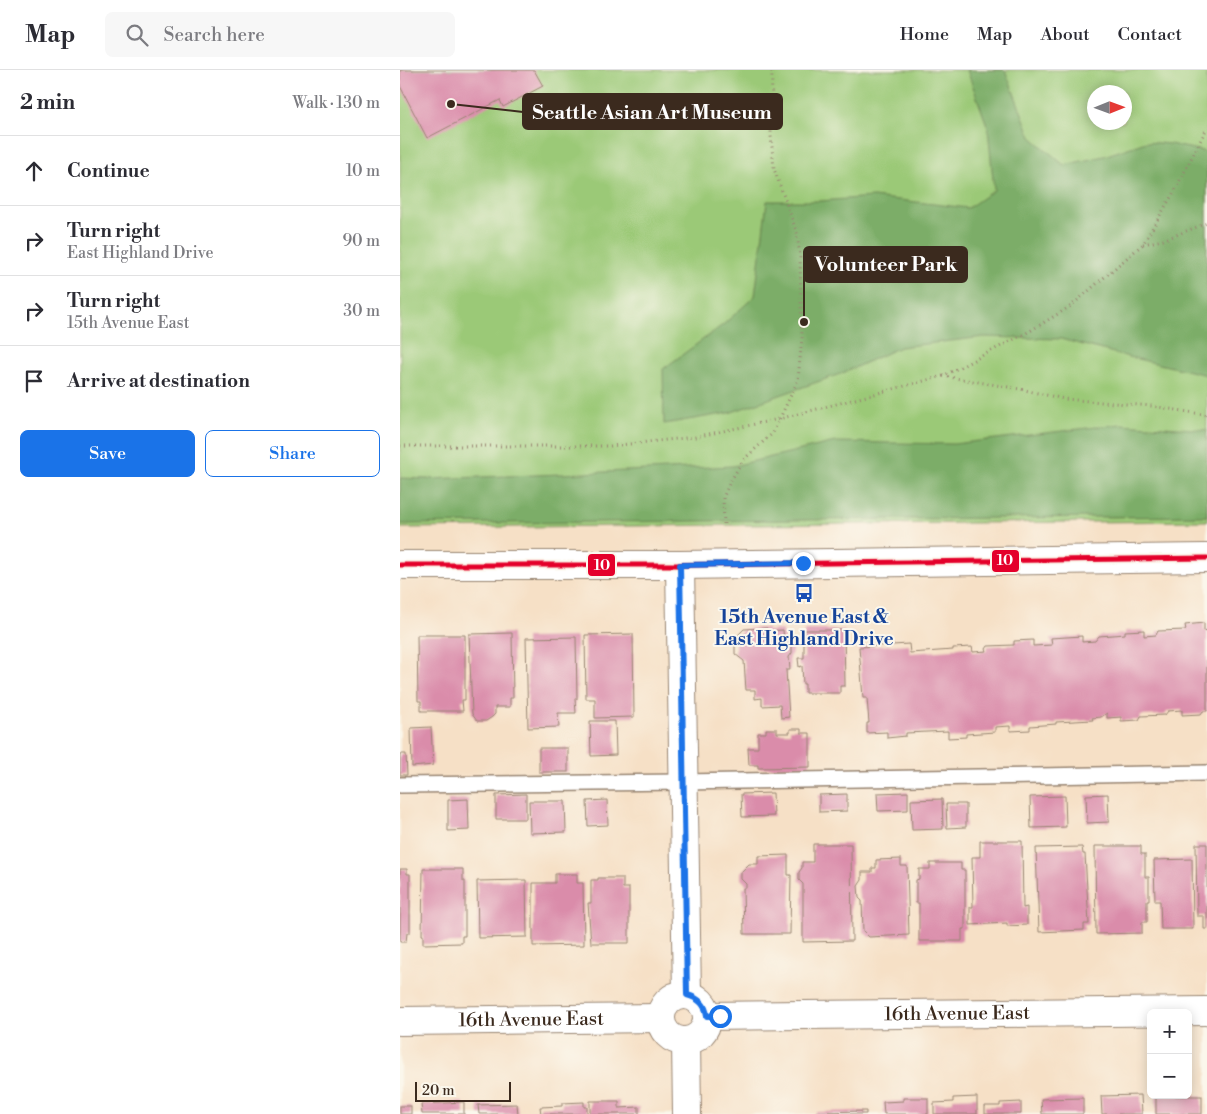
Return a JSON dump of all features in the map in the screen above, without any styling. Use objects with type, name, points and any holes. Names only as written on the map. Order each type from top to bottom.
[{"type":"street","points":[[400,565],[680,565],[1207,558]]},
{"type":"street","points":[[680,565],[687,995]]},
{"type":"street","points":[[687,995],[704,1005],[707,1016],[706,1026],[702,1033],[696,1038],[686,1041],[674,1039],[668,1035],[661,1018],[664,1006],[670,1000],[676,996],[687,995]]},
{"type":"street","name":"16th Avenue East","points":[[707,1016],[1207,1011]]},
{"type":"street","name":"16th Avenue East","points":[[400,1021],[661,1018]]},
{"type":"street","points":[[686,1041],[687,1114]]},
{"type":"lane","points":[[400,785],[1207,773]]},
{"type":"path","points":[[724,524],[723,498],[729,484],[743,460],[773,433],[798,380],[802,338],[800,257],[797,233],[774,169],[771,136],[772,70]]},
{"type":"path","points":[[400,446],[610,446],[695,438],[779,419],[943,376],[1030,332],[1071,306],[1143,244],[1174,192],[1207,128]]},
{"type":"path","points":[[1143,244],[1163,240],[1207,223]]},
{"type":"path","points":[[943,376],[1020,389],[1064,399],[1152,406],[1207,415]]},
{"type":"green space","points":[[400,70],[1207,70],[1207,521],[400,528]]},
{"type":"green space","points":[[967,70],[1005,70],[1031,137],[1064,165],[1104,156],[1146,142],[1170,144],[1207,152],[1207,375],[1061,339],[984,337],[900,347],[843,373],[729,413],[664,424],[663,369],[724,324],[755,296],[767,201],[820,201],[873,197],[968,208],[994,190],[988,128]]},
{"type":"green space","points":[[1121,424],[1207,430],[1207,516],[400,524],[400,478],[427,479],[733,466],[835,442],[954,444]]},
{"type":"building","points":[[400,70],[534,70],[543,86],[503,107],[500,100],[427,138],[400,86]]},
{"type":"building","points":[[1204,623],[1204,631],[1207,630],[1207,711],[1203,711],[1201,714],[1182,715],[1182,710],[1168,711],[1165,715],[1141,716],[1139,720],[1121,721],[1121,717],[1107,718],[1107,713],[1101,717],[1092,718],[1093,720],[1056,722],[1056,724],[1030,726],[1030,730],[1010,731],[1010,726],[995,727],[995,732],[966,734],[966,737],[948,738],[948,731],[906,733],[906,736],[887,738],[887,732],[867,733],[867,723],[869,723],[867,698],[863,698],[859,647],[909,644],[910,653],[972,647],[973,652],[987,651],[988,646],[1014,645],[1014,641],[1033,640],[1033,646],[1052,645],[1051,638],[1082,636],[1082,642],[1095,641],[1099,636],[1125,634],[1125,631],[1144,630],[1144,636],[1156,635],[1158,631],[1186,630],[1185,625]]},
{"type":"building","points":[[767,628],[767,631],[783,630],[784,642],[788,641],[792,645],[792,653],[789,657],[790,670],[786,670],[789,717],[781,718],[780,705],[762,706],[762,698],[755,699],[755,690],[746,690],[744,661],[735,654],[735,638],[744,629]]},
{"type":"building","points":[[804,630],[844,630],[845,686],[840,686],[840,693],[805,693],[802,666],[799,667],[798,658],[804,658]]},
{"type":"building","points":[[512,633],[513,698],[510,698],[510,707],[495,707],[495,714],[492,717],[486,721],[477,721],[472,714],[469,634]]},
{"type":"building","points":[[633,634],[634,717],[595,718],[595,699],[586,699],[585,635]]},
{"type":"building","points":[[417,635],[465,635],[465,700],[462,700],[463,711],[421,711],[421,701],[418,701]]},
{"type":"building","points":[[576,637],[576,713],[558,713],[559,727],[528,728],[526,638]]},
{"type":"building","points":[[590,721],[615,721],[616,755],[591,756]]},
{"type":"building","points":[[431,727],[433,765],[412,767],[411,728]]},
{"type":"building","points":[[766,729],[777,729],[777,733],[790,733],[790,729],[801,729],[801,733],[810,733],[810,767],[758,768],[758,765],[749,765],[748,748],[758,748],[758,733],[766,733]]},
{"type":"building","points":[[539,748],[568,748],[568,772],[539,772]]},
{"type":"building","points":[[400,754],[406,754],[407,775],[400,775]]},
{"type":"building","points":[[908,792],[908,810],[878,811],[877,793]]},
{"type":"building","points":[[773,793],[774,816],[742,817],[741,794]]},
{"type":"building","points":[[526,794],[526,819],[496,819],[496,795]]},
{"type":"building","points":[[847,794],[847,811],[819,812],[819,795]]},
{"type":"building","points":[[1108,794],[1109,822],[1087,823],[1086,795]]},
{"type":"building","points":[[1065,796],[1066,827],[1031,828],[1030,797]]},
{"type":"building","points":[[468,799],[469,830],[448,831],[448,800]]},
{"type":"building","points":[[942,799],[943,829],[912,830],[911,800]]},
{"type":"building","points":[[607,800],[608,825],[588,826],[587,801]]},
{"type":"building","points":[[529,801],[565,801],[566,832],[530,833]]},
{"type":"building","points":[[946,804],[966,804],[966,827],[947,828]]},
{"type":"building","points":[[980,841],[1022,841],[1023,908],[1027,907],[1027,925],[1007,926],[1007,923],[970,925],[970,907],[973,907],[972,857],[980,857]]},
{"type":"building","points":[[813,844],[851,844],[852,941],[803,942],[803,884],[799,880],[799,872],[802,868],[802,862],[813,862]]},
{"type":"building","points":[[1196,844],[1207,844],[1207,929],[1204,929],[1204,916],[1197,916]]},
{"type":"building","points":[[1095,846],[1141,846],[1141,854],[1145,854],[1145,877],[1149,877],[1147,922],[1142,922],[1142,933],[1096,934]]},
{"type":"building","points":[[1082,847],[1083,854],[1085,854],[1089,924],[1084,924],[1084,930],[1039,932],[1036,848]]},
{"type":"building","points":[[788,855],[788,875],[791,875],[790,934],[744,934],[743,888],[746,888],[746,884],[741,879],[741,872],[749,864],[758,864],[758,856]]},
{"type":"building","points":[[901,859],[901,866],[907,866],[909,935],[869,937],[863,931],[862,901],[859,898],[858,886],[862,880],[862,872],[872,872],[872,868],[876,868],[876,860]]},
{"type":"building","points":[[1192,859],[1193,929],[1161,929],[1160,901],[1155,901],[1154,860]]},
{"type":"building","points":[[930,863],[961,863],[961,870],[965,870],[965,929],[962,929],[962,941],[919,941],[919,903],[916,903],[916,880],[919,879],[919,869],[930,869]]},
{"type":"building","points":[[400,869],[407,869],[407,874],[410,874],[410,933],[407,933],[406,942],[400,942]]},
{"type":"building","points":[[423,869],[463,869],[463,881],[465,881],[465,936],[462,936],[462,943],[423,944]]},
{"type":"building","points":[[555,874],[577,874],[577,883],[583,883],[584,945],[533,946],[533,883],[555,883]]},
{"type":"building","points":[[598,878],[623,878],[623,888],[629,888],[629,943],[591,943],[588,903],[591,903],[591,880],[598,880]]},
{"type":"building","points":[[526,880],[527,937],[478,938],[477,881]]},
{"type":"building","points":[[1141,1095],[1142,1114],[1102,1114],[1101,1096]]},
{"type":"building","points":[[1192,1096],[1202,1096],[1202,1114],[1156,1114],[1156,1099],[1192,1099]]},
{"type":"building","points":[[977,1097],[977,1114],[934,1114],[934,1103],[953,1102],[953,1098]]},
{"type":"building","points":[[903,1098],[928,1098],[928,1114],[884,1114],[883,1102],[903,1101]]},
{"type":"building","points":[[1083,1098],[1083,1114],[1042,1114],[1041,1099]]},
{"type":"building","points":[[590,1101],[619,1101],[619,1108],[639,1107],[639,1114],[590,1114]]},
{"type":"building","points":[[464,1102],[464,1114],[422,1114],[421,1104]]},
{"type":"building","points":[[584,1102],[584,1107],[587,1107],[587,1114],[541,1114],[540,1107]]},
{"type":"building","points":[[1021,1102],[1021,1114],[985,1114],[985,1106],[1000,1106],[1000,1103]]},
{"type":"building","points":[[517,1104],[518,1114],[479,1114],[478,1105]]},
{"type":"building","points":[[400,1106],[411,1106],[411,1114],[400,1114]]},
{"type":"building","points":[[866,1111],[866,1114],[816,1114],[816,1112]]},
{"type":"transit line","name":"10","points":[[400,565],[680,565],[1207,558]]},
{"type":"place","name":"Seattle Asian Art Museum","points":[[451,104]]},
{"type":"place","name":"Volunteer Park","points":[[804,322]]},
{"type":"place","name":"15th Avenue East & East Highland Drive","points":[[804,593]]},
{"type":"route","points":[[720,1016],[707,1016],[704,1005],[687,995],[680,565],[803,563]]}]
